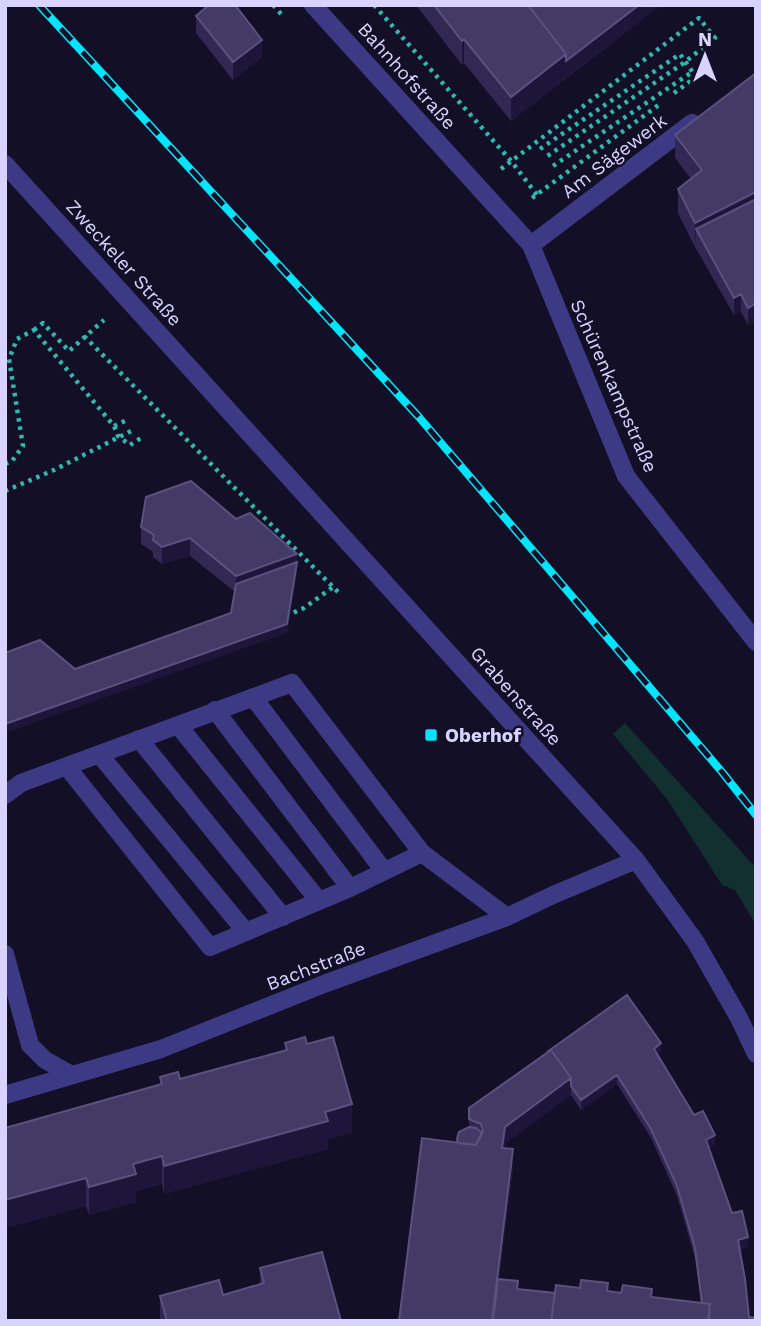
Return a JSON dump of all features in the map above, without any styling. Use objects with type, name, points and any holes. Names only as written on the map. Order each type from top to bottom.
[{"type":"street","name":"Bahnhofstraße","points":[[313,5],[473,180]]},
{"type":"street","name":"Am Sägewerk","points":[[531,245],[701,116]]},
{"type":"street","name":"Zweckeler Straße","points":[[5,164],[212,391]]},
{"type":"street","name":"Schürenkampstraße","points":[[473,180],[493,206],[531,245],[626,476],[756,642]]},
{"type":"street","name":"Grabenstraße","points":[[212,391],[636,860],[695,941],[739,1018],[756,1054]]},
{"type":"street","points":[[5,795],[21,783],[292,683],[422,853],[507,917]]},
{"type":"street","points":[[253,697],[384,872]]},
{"type":"street","points":[[215,710],[350,888]]},
{"type":"street","points":[[178,725],[319,901]]},
{"type":"street","points":[[139,740],[283,917]]},
{"type":"street","points":[[99,754],[246,932]]},
{"type":"street","points":[[67,767],[210,947],[350,888],[422,853]]},
{"type":"street","name":"Bachstraße","points":[[5,1095],[161,1049],[324,984],[507,917],[636,860]]},
{"type":"street","points":[[5,954],[30,1045],[45,1060],[72,1075]]},
{"type":"path","points":[[374,5],[512,162],[559,223]]},
{"type":"path","points":[[473,180],[512,162],[699,19],[715,38],[685,62],[546,157]]},
{"type":"path","points":[[537,194],[696,77],[680,54],[540,149]]},
{"type":"path","points":[[553,166],[692,72]]},
{"type":"path","points":[[5,464],[12,461],[23,446],[9,359],[17,338],[43,323],[69,351],[128,299]]},
{"type":"path","points":[[34,330],[114,426],[118,436],[130,445],[141,438]]},
{"type":"path","points":[[85,336],[341,595]]},
{"type":"path","points":[[114,426],[128,419]]},
{"type":"path","points":[[5,491],[54,470],[135,429]]},
{"type":"path","points":[[281,618],[304,608],[332,587]]},
{"type":"green space","points":[[625,723],[756,868],[756,925],[735,890],[722,885],[667,799],[613,734]]},
{"type":"building","points":[[209,5],[235,5],[262,40],[233,62],[196,16]]},
{"type":"building","points":[[434,5],[528,5],[566,54],[511,97]]},
{"type":"building","points":[[528,5],[639,5],[566,61],[566,54]]},
{"type":"building","points":[[756,73],[756,192],[695,223],[678,189],[702,170],[675,135]]},
{"type":"building","points":[[756,199],[756,307],[755,304],[748,308],[741,294],[734,298],[696,229]]},
{"type":"building","points":[[191,481],[236,519],[250,513],[297,554],[236,576],[190,538],[162,547],[153,540],[154,535],[141,527],[146,497]]},
{"type":"building","points":[[297,562],[287,624],[5,724],[5,653],[40,640],[75,669],[231,613],[236,584]]},
{"type":"building","points":[[627,995],[661,1043],[654,1049],[694,1115],[703,1111],[715,1135],[706,1140],[732,1213],[742,1211],[748,1237],[738,1240],[749,1317],[756,1318],[756,1321],[709,1321],[710,1304],[702,1303],[695,1248],[677,1186],[651,1129],[617,1075],[581,1100],[571,1086],[571,1078],[551,1050],[547,1052]]},
{"type":"building","points":[[305,1037],[307,1044],[333,1037],[352,1104],[325,1112],[328,1121],[164,1166],[162,1156],[133,1164],[136,1174],[89,1187],[86,1178],[5,1200],[5,1128],[162,1084],[160,1077],[178,1072],[180,1079],[287,1050],[285,1043]]},
{"type":"building","points":[[551,1050],[571,1078],[505,1127],[502,1148],[513,1149],[492,1321],[399,1321],[422,1138],[476,1145],[483,1132],[481,1124],[469,1119],[469,1108]]},
{"type":"building","points":[[469,1127],[481,1132],[476,1145],[458,1143],[459,1132]]},
{"type":"building","points":[[322,1252],[341,1321],[167,1321],[160,1296],[219,1280],[223,1295],[264,1283],[260,1268]]},
{"type":"building","points":[[498,1279],[518,1281],[517,1289],[555,1293],[551,1321],[493,1321]]},
{"type":"building","points":[[581,1280],[608,1283],[607,1291],[621,1293],[623,1285],[652,1289],[651,1297],[710,1304],[708,1321],[551,1321],[556,1285],[580,1288]]},
{"type":"railway","points":[[39,5],[418,416],[756,815]]},
{"type":"place","name":"Oberhof","points":[[431,735]]}]
